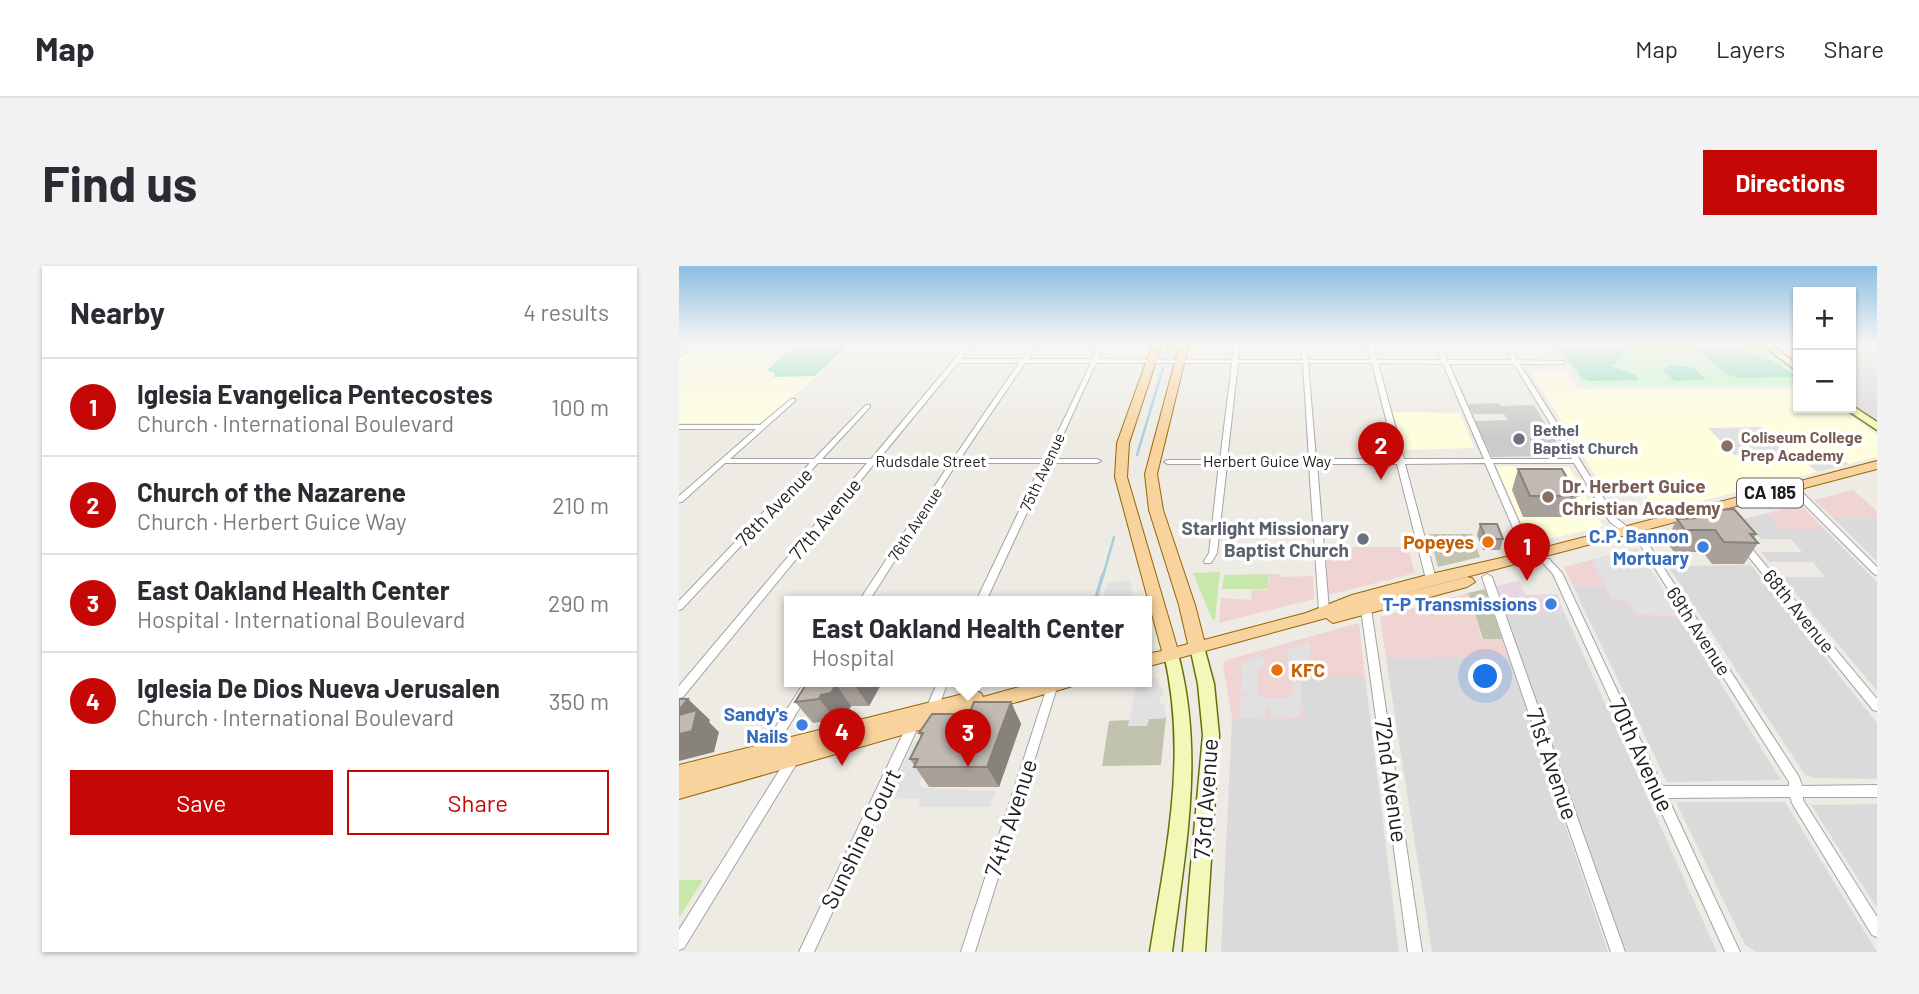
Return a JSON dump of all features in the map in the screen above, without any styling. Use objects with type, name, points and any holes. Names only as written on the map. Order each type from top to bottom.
[{"type":"main road","points":[[1146,375],[1123,443],[1121,478],[1171,654]]},
{"type":"main road","points":[[1175,375],[1153,457],[1152,491],[1197,647]]},
{"type":"main road","points":[[1856,412],[1877,427]]},
{"type":"main road","name":"CA 185","points":[[1630,535],[1877,465]]},
{"type":"main road","name":"CA 185","points":[[1152,659],[1431,579],[1541,558],[1877,475]]},
{"type":"main road","name":"CA 185","points":[[1317,614],[1332,618],[1487,577],[1541,558]]},
{"type":"main road","name":"73rd Avenue","points":[[1194,952],[1211,735],[1207,689],[1197,647]]},
{"type":"main road","name":"73rd Avenue","points":[[1161,952],[1181,803],[1183,739],[1180,692],[1171,654]]},
{"type":"main road","points":[[679,790],[1043,687]]},
{"type":"main road","points":[[679,774],[977,698],[1003,697]]},
{"type":"street","name":"77th Avenue","points":[[679,694],[944,375]]},
{"type":"street","name":"76th Avenue","points":[[867,596],[1014,375]]},
{"type":"street","name":"75th Avenue","points":[[983,596],[1088,375]]},
{"type":"street","points":[[1207,561],[1213,553],[1233,375]]},
{"type":"street","points":[[1306,375],[1317,614]]},
{"type":"street","points":[[1379,375],[1431,579]]},
{"type":"street","name":"70th Avenue","points":[[1451,375],[1524,544],[1557,573],[1733,952]]},
{"type":"street","name":"69th Avenue","points":[[1524,375],[1613,520],[1644,544],[1795,781],[1797,802],[1877,930]]},
{"type":"street","points":[[679,500],[793,400]]},
{"type":"street","name":"78th Avenue","points":[[679,607],[867,406]]},
{"type":"street","points":[[679,427],[762,427]]},
{"type":"street","name":"Rudsdale Street","points":[[723,461],[1097,461]]},
{"type":"street","name":"Herbert Guice Way","points":[[1168,462],[1576,461]]},
{"type":"street","points":[[1800,495],[1877,572]]},
{"type":"street","name":"68th Avenue","points":[[1737,536],[1877,707]]},
{"type":"street","name":"71st Avenue","points":[[1487,577],[1618,952]]},
{"type":"street","name":"72nd Avenue","points":[[1366,609],[1415,952]]},
{"type":"street","points":[[767,751],[807,687]]},
{"type":"street","points":[[932,709],[941,687]]},
{"type":"street","name":"74th Avenue","points":[[968,952],[1058,687]]},
{"type":"street","name":"Sunshine Court","points":[[806,952],[913,725]]},
{"type":"street","points":[[679,943],[793,759]]},
{"type":"street","points":[[1658,792],[1877,791]]},
{"type":"shaded area","points":[[679,375],[819,375],[761,423],[679,423]]},
{"type":"shaded area","name":"Coliseum College Prep Academy","points":[[1533,375],[1569,375],[1579,389],[1793,388],[1793,413],[1848,413],[1877,435],[1877,457],[1657,512],[1639,486],[1602,486]]},
{"type":"shaded area","points":[[1856,375],[1877,375],[1877,422],[1856,406]]},
{"type":"shaded area","name":"Bethel Baptist Church","points":[[1499,403],[1501,406],[1534,405],[1565,456],[1492,457],[1475,421],[1508,420],[1504,414],[1473,414],[1468,404]]},
{"type":"shaded area","points":[[1393,412],[1460,413],[1474,448],[1404,450]]},
{"type":"shaded area","points":[[1761,427],[1790,454],[1734,455],[1708,428]]},
{"type":"shaded area","points":[[1800,457],[1835,457],[1849,464],[1817,472]]},
{"type":"shaded area","name":"Dr. Herbert Guice Christian Academy","points":[[1496,466],[1569,467],[1603,526],[1530,544]]},
{"type":"shaded area","points":[[1853,490],[1877,511],[1877,518],[1832,517],[1814,500]]},
{"type":"shaded area","points":[[1800,504],[1825,530],[1783,530],[1768,513]]},
{"type":"shaded area","points":[[1768,513],[1783,530],[1825,530],[1877,582],[1877,691],[1782,577],[1825,577],[1813,562],[1769,562],[1761,552],[1802,552],[1791,539],[1761,539],[1744,519]]},
{"type":"shaded area","points":[[1832,517],[1877,518],[1877,561]]},
{"type":"shaded area","points":[[1429,534],[1472,534],[1480,557],[1438,567]]},
{"type":"shaded area","points":[[1324,547],[1408,547],[1415,573],[1328,595]]},
{"type":"shaded area","points":[[1637,548],[1680,618],[1635,618],[1626,601],[1611,601],[1603,585],[1573,586],[1564,567]]},
{"type":"shaded area","points":[[1637,548],[1678,616],[1635,614],[1628,599],[1613,600],[1591,560]]},
{"type":"shaded area","points":[[1751,565],[1877,723],[1877,779],[1814,778],[1805,775],[1668,566]]},
{"type":"shaded area","points":[[1269,574],[1281,574],[1281,577],[1313,576],[1314,599],[1219,623],[1221,598],[1251,600],[1252,590],[1268,590]]},
{"type":"shaded area","points":[[1130,580],[1133,596],[1103,596],[1107,583]]},
{"type":"shaded area","points":[[1519,581],[1525,595],[1557,594],[1565,614],[1506,615],[1496,586]]},
{"type":"shaded area","points":[[1603,585],[1626,601],[1636,618],[1680,618],[1781,780],[1667,782],[1573,586]]},
{"type":"shaded area","points":[[1485,589],[1502,639],[1483,639],[1468,593]]},
{"type":"shaded area","points":[[1468,593],[1482,639],[1502,639],[1508,656],[1386,658],[1380,617]]},
{"type":"shaded area","points":[[1565,614],[1717,952],[1624,952],[1506,615]]},
{"type":"shaded area","points":[[1359,623],[1365,677],[1301,677],[1303,719],[1232,718],[1223,665],[1226,660]]},
{"type":"shaded area","points":[[1308,642],[1311,645],[1308,647],[1311,654],[1308,656],[1311,659],[1309,666],[1312,668],[1300,677],[1302,708],[1299,709],[1299,717],[1271,717],[1270,708],[1266,709],[1266,717],[1240,717],[1240,697],[1247,696],[1249,691],[1243,694],[1240,691],[1243,683],[1240,681],[1243,678],[1240,671],[1243,668],[1240,666],[1251,658],[1264,657],[1263,668],[1258,668],[1258,695],[1263,698],[1289,698],[1294,691],[1293,665],[1288,664],[1288,648],[1301,647]]},
{"type":"shaded area","points":[[1508,656],[1608,952],[1432,952],[1386,658]]},
{"type":"shaded area","points":[[1301,677],[1365,677],[1399,952],[1221,952],[1232,718],[1302,719]]},
{"type":"shaded area","points":[[1156,678],[1163,689],[1164,696],[1160,697],[1160,704],[1164,704],[1166,718],[1149,719],[1147,726],[1128,726],[1136,687],[1152,687],[1152,679]]},
{"type":"shaded area","points":[[1166,718],[1161,765],[1102,766],[1109,721],[1129,720],[1128,726],[1147,725],[1148,719]]},
{"type":"shaded area","points":[[940,735],[919,784],[922,788],[996,791],[990,807],[918,807],[921,799],[888,798],[914,742]]},
{"type":"shaded area","points":[[1676,802],[1785,802],[1877,952],[1756,952],[1745,945]]},
{"type":"shaded area","points":[[1877,804],[1877,908],[1811,805]]},
{"type":"green space","points":[[774,375],[816,375],[815,376]]},
{"type":"green space","points":[[1576,375],[1793,375],[1793,385],[1593,385],[1581,382]]},
{"type":"green space","points":[[1580,375],[1635,375],[1639,380],[1588,381]]},
{"type":"green space","points":[[1668,375],[1702,375],[1706,379],[1675,381]]},
{"type":"green space","points":[[1729,375],[1793,375],[1739,378]]},
{"type":"green space","points":[[1220,572],[1215,620],[1212,619],[1193,573]]},
{"type":"green space","points":[[1268,574],[1268,589],[1222,589],[1224,575]]},
{"type":"green space","points":[[679,880],[703,880],[679,918]]},
{"type":"building","points":[[1518,469],[1562,469],[1577,496],[1530,496]]},
{"type":"building","points":[[1734,509],[1756,534],[1750,534],[1758,543],[1724,542],[1715,530],[1685,530],[1677,519],[1698,518],[1695,514],[1704,511]]},
{"type":"building","points":[[1480,524],[1497,524],[1503,539],[1486,539]]},
{"type":"building","points":[[804,687],[834,687],[831,693],[821,695],[819,699],[795,702]]},
{"type":"building","points":[[679,699],[688,699],[679,710]]},
{"type":"building","points":[[974,702],[1011,702],[987,767],[914,767],[918,759],[910,759],[923,733],[919,733],[932,714],[969,714]]},
{"type":"building","points":[[697,710],[692,731],[679,734],[679,715]]},
{"type":"waterway","points":[[1137,455],[1161,375]]},
{"type":"waterway","points":[[1103,576],[1114,537]]},
{"type":"waterway","points":[[1096,596],[1103,574]]},
{"type":"place","name":"Bethel Baptist Church","points":[[1519,439]]},
{"type":"place","name":"Coliseum College Prep Academy","points":[[1727,446]]},
{"type":"place","name":"Church of the Nazarene","points":[[1381,480]]},
{"type":"place","name":"Dr. Herbert Guice Christian Academy","points":[[1548,497]]},
{"type":"place","name":"Starlight Missionary Baptist Church","points":[[1363,539]]},
{"type":"place","name":"Popeyes","points":[[1488,542]]},
{"type":"place","name":"C.P. Bannon Mortuary","points":[[1703,547]]},
{"type":"place","name":"Iglesia Evangelica Pentecostes","points":[[1527,581]]},
{"type":"place","name":"T-P Transmissions","points":[[1551,604]]},
{"type":"place","name":"KFC","points":[[1277,670]]},
{"type":"place","name":"Sandy's Nails","points":[[802,725]]},
{"type":"place","name":"Iglesia De Dios Nueva Jerusalen","points":[[842,766]]},
{"type":"place","name":"East Oakland Health Center","points":[[968,767]]}]
